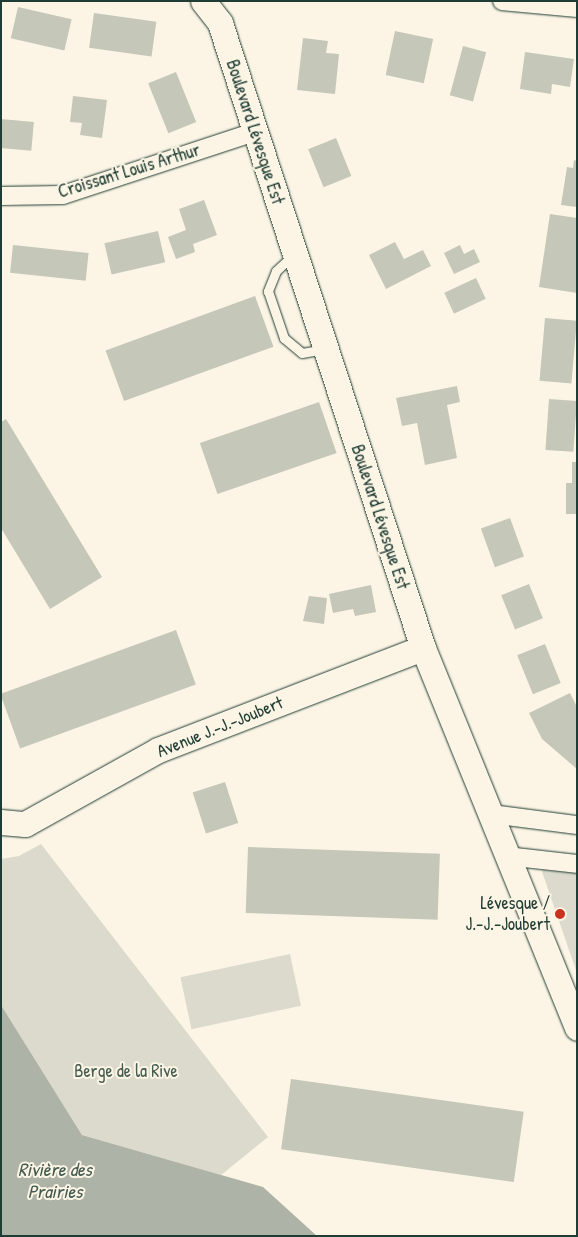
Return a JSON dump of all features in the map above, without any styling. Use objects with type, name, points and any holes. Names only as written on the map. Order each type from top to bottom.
[{"type":"street","name":"Boulevard Lévesque Est","points":[[203,1],[220,23],[423,648],[577,1028]]},
{"type":"street","points":[[502,1],[577,8]]},
{"type":"street","name":"Croissant Louis Arthur","points":[[1,196],[63,195],[255,132]]},
{"type":"street","name":"Avenue J.-J.-Joubert","points":[[13,823],[158,750],[423,648]]},
{"type":"street","points":[[491,814],[577,825]]},
{"type":"street","points":[[506,856],[577,864]]},
{"type":"lane","points":[[294,254],[276,272],[268,291],[284,338],[302,353],[325,348]]},
{"type":"green space","name":"Berge de la Rive","points":[[41,844],[268,1137],[221,1175],[82,1135],[1,1005],[1,859],[19,856]]},
{"type":"green space","points":[[538,860],[577,866],[577,973]]},
{"type":"green space","points":[[290,954],[301,1006],[191,1029],[180,977]]},
{"type":"water","name":"Rivière des Prairies","points":[[1,1005],[82,1135],[263,1187],[317,1236],[1,1236]]},
{"type":"building","points":[[18,7],[72,19],[64,51],[11,38]]},
{"type":"building","points":[[94,13],[156,22],[152,56],[89,48]]},
{"type":"building","points":[[395,31],[433,39],[424,83],[386,75]]},
{"type":"building","points":[[303,38],[328,41],[326,53],[339,54],[335,94],[297,90]]},
{"type":"building","points":[[463,46],[486,52],[473,101],[450,95]]},
{"type":"building","points":[[525,52],[574,59],[570,87],[552,84],[551,94],[520,89]]},
{"type":"building","points":[[176,72],[196,122],[168,133],[148,83]]},
{"type":"building","points":[[73,96],[107,100],[102,138],[80,135],[82,123],[70,122]]},
{"type":"building","points":[[1,119],[34,122],[31,151],[1,148]]},
{"type":"building","points":[[336,138],[351,176],[324,187],[308,149]]},
{"type":"building","points":[[574,160],[577,161],[577,207],[561,205],[567,167],[573,168]]},
{"type":"building","points":[[204,200],[217,235],[193,244],[195,252],[176,259],[168,237],[186,230],[179,209]]},
{"type":"building","points":[[550,214],[577,218],[577,293],[539,287]]},
{"type":"building","points":[[158,231],[165,262],[112,275],[104,243]]},
{"type":"building","points":[[395,242],[404,259],[423,250],[431,266],[386,289],[369,255]]},
{"type":"building","points":[[13,245],[89,253],[86,281],[10,273]]},
{"type":"building","points":[[460,245],[464,254],[474,249],[480,262],[454,274],[444,253]]},
{"type":"building","points":[[476,278],[486,299],[454,314],[444,293]]},
{"type":"building","points":[[255,296],[273,347],[124,401],[106,350]]},
{"type":"building","points":[[545,318],[577,321],[571,384],[540,381]]},
{"type":"building","points":[[457,386],[460,402],[447,405],[457,458],[425,465],[417,423],[402,426],[396,398]]},
{"type":"building","points":[[549,399],[577,401],[573,452],[545,450]]},
{"type":"building","points":[[319,402],[337,453],[217,494],[200,443]]},
{"type":"building","points":[[6,419],[102,577],[50,609],[1,528],[1,422]]},
{"type":"building","points":[[572,462],[577,462],[577,514],[566,514],[566,483],[572,483]]},
{"type":"building","points":[[510,518],[524,557],[495,567],[481,529]]},
{"type":"building","points":[[529,584],[543,618],[515,630],[501,595]]},
{"type":"building","points":[[371,585],[376,612],[355,616],[353,609],[333,613],[329,594]]},
{"type":"building","points":[[309,596],[327,598],[324,624],[303,621]]},
{"type":"building","points":[[176,630],[196,685],[20,748],[1,694]]},
{"type":"building","points":[[545,644],[561,683],[533,694],[517,655]]},
{"type":"building","points":[[570,693],[577,707],[577,769],[542,739],[529,713]]},
{"type":"building","points":[[225,782],[238,823],[206,833],[193,793]]},
{"type":"building","points":[[248,847],[440,854],[438,920],[246,913]]},
{"type":"building","points":[[291,1079],[524,1112],[514,1182],[281,1149]]},
{"type":"place","name":"Lévesque / J.-J.-Joubert","points":[[560,914]]}]
